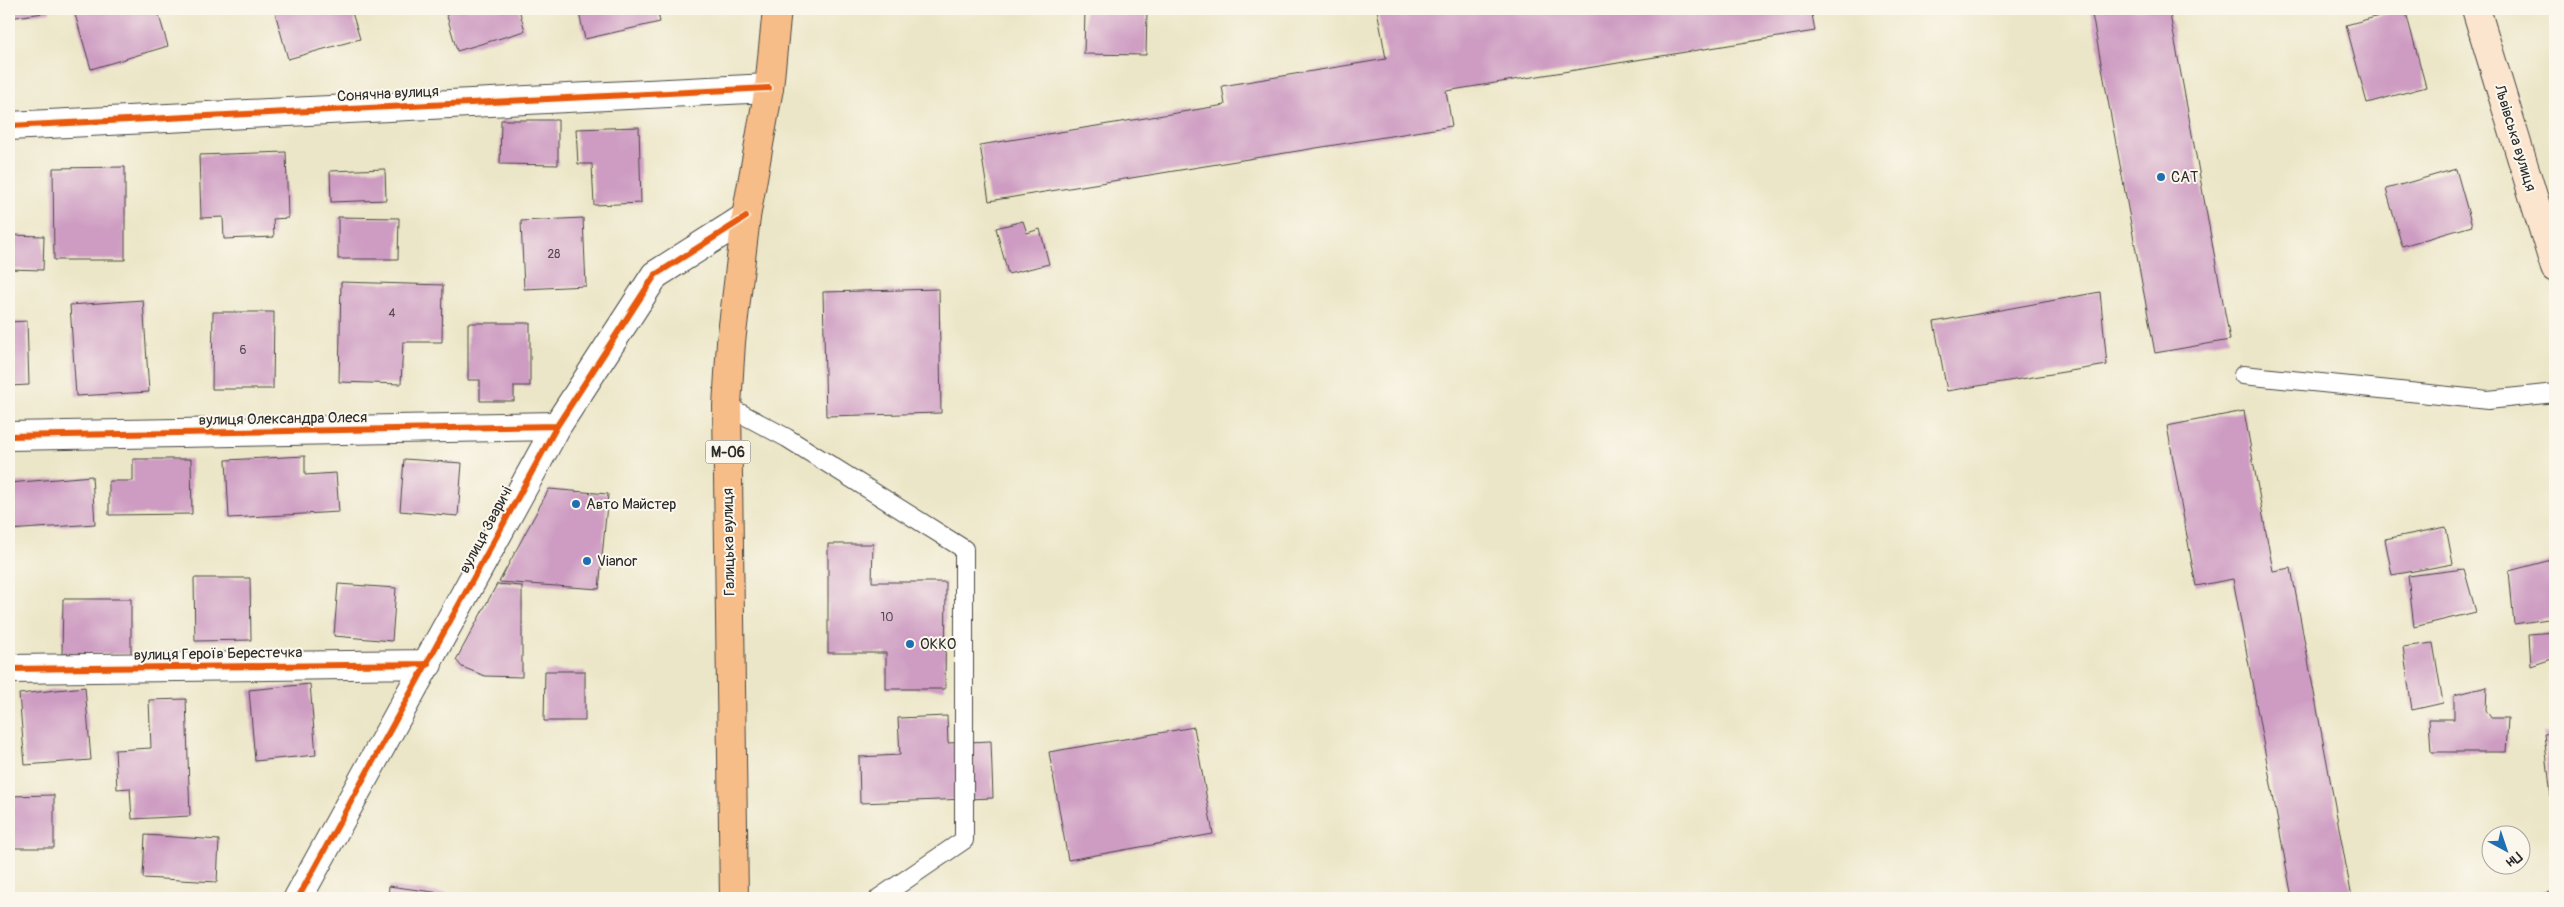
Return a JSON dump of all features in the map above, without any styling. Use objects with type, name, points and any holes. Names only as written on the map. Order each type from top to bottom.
[{"type":"highway","name":"Галицька вулиця","points":[[734,898],[727,406],[731,342],[746,217],[782,11]]},
{"type":"main road","name":"Львівська вулиця","points":[[2476,9],[2555,268]]},
{"type":"street","name":"Сонячна вулиця","points":[[9,126],[769,88]]},
{"type":"street","name":"вулиця Зваричі","points":[[298,898],[557,426],[655,275],[746,217]]},
{"type":"street","name":"вулиця Олександра Олеся","points":[[9,436],[557,426]]},
{"type":"street","name":"вулиця Героїв Берестечка","points":[[9,669],[428,664]]},
{"type":"lane","points":[[2243,375],[2488,400],[2555,393]]},
{"type":"lane","points":[[727,406],[787,438],[964,549],[964,840],[879,898]]},
{"type":"building","points":[[9,9],[50,9],[50,12],[9,18]]},
{"type":"building","points":[[80,9],[157,9],[168,46],[91,69],[74,11]]},
{"type":"building","points":[[274,9],[351,9],[360,39],[288,59]]},
{"type":"building","points":[[445,9],[519,9],[525,31],[457,51]]},
{"type":"building","points":[[578,9],[657,9],[660,22],[585,39]]},
{"type":"building","points":[[1085,9],[1147,9],[1146,55],[1084,54]]},
{"type":"building","points":[[1377,9],[1811,9],[1815,31],[1446,91],[1452,126],[989,201],[980,145],[1225,105],[1222,86],[1386,59]]},
{"type":"building","name":"САТ","points":[[2091,9],[2169,9],[2230,340],[2155,353]]},
{"type":"building","points":[[2405,9],[2426,87],[2367,103],[2346,25]]},
{"type":"building","points":[[501,120],[558,120],[558,165],[500,164]]},
{"type":"building","points":[[639,127],[641,203],[594,205],[592,164],[578,164],[576,129]]},
{"type":"building","points":[[286,152],[288,218],[273,219],[274,237],[224,239],[223,217],[201,218],[199,155]]},
{"type":"building","points":[[125,167],[125,260],[54,260],[53,168]]},
{"type":"building","points":[[385,169],[386,200],[331,202],[330,171]]},
{"type":"building","points":[[2456,169],[2472,226],[2402,246],[2386,189]]},
{"type":"building","points":[[338,217],[399,218],[398,259],[338,259]]},
{"type":"building","points":[[583,218],[586,286],[524,289],[521,221]]},
{"type":"building","points":[[1023,221],[1027,233],[1040,229],[1049,264],[1008,274],[996,228]]},
{"type":"building","points":[[9,235],[44,236],[43,270],[9,269]]},
{"type":"building","points":[[341,282],[443,285],[442,342],[403,342],[401,384],[339,382]]},
{"type":"building","points":[[939,289],[941,413],[826,416],[823,292]]},
{"type":"building","points":[[2100,292],[2107,365],[1947,391],[1934,322]]},
{"type":"building","points":[[143,300],[149,392],[76,396],[70,305]]},
{"type":"building","points":[[213,312],[274,312],[273,389],[212,389]]},
{"type":"building","points":[[27,321],[29,385],[9,386],[9,322]]},
{"type":"building","points":[[468,323],[530,323],[530,386],[514,386],[514,401],[480,401],[480,380],[468,380]]},
{"type":"building","points":[[2244,411],[2273,571],[2291,568],[2352,898],[2292,898],[2233,579],[2196,586],[2167,426]]},
{"type":"building","points":[[305,456],[305,475],[336,473],[339,512],[229,518],[226,460]]},
{"type":"building","points":[[133,459],[191,459],[192,514],[109,515],[109,481],[133,481]]},
{"type":"building","points":[[404,459],[462,463],[458,516],[400,511]]},
{"type":"building","points":[[92,476],[95,524],[9,530],[9,483]]},
{"type":"building","points":[[549,489],[608,494],[599,589],[499,582]]},
{"type":"building","points":[[2446,527],[2453,564],[2392,575],[2385,539]]},
{"type":"building","points":[[828,544],[873,544],[872,582],[946,582],[945,689],[886,689],[886,653],[828,653]]},
{"type":"building","points":[[2555,559],[2555,618],[2514,624],[2509,571]]},
{"type":"building","points":[[2464,569],[2476,612],[2414,627],[2408,576]]},
{"type":"building","points":[[194,578],[250,578],[251,640],[195,641]]},
{"type":"building","points":[[338,584],[396,588],[392,641],[334,636]]},
{"type":"building","points":[[497,584],[522,586],[522,677],[485,676],[462,667],[456,660]]},
{"type":"building","points":[[63,599],[131,599],[131,654],[62,654]]},
{"type":"building","points":[[2555,632],[2555,658],[2531,666],[2529,634]]},
{"type":"building","points":[[2433,643],[2443,703],[2412,710],[2403,647]]},
{"type":"building","points":[[545,671],[585,671],[585,721],[544,721]]},
{"type":"building","points":[[310,684],[316,755],[255,761],[249,690]]},
{"type":"building","points":[[85,687],[91,760],[25,765],[19,694]]},
{"type":"building","points":[[2487,687],[2486,710],[2491,718],[2508,718],[2506,752],[2431,752],[2429,719],[2454,719],[2454,695]]},
{"type":"building","points":[[186,699],[190,816],[132,819],[130,788],[117,789],[115,750],[151,748],[149,700]]},
{"type":"building","points":[[947,716],[948,743],[991,741],[993,798],[860,803],[859,757],[900,755],[898,718]]},
{"type":"building","points":[[1194,727],[1213,834],[1068,860],[1049,752]]},
{"type":"building","points":[[2555,733],[2555,824],[2554,824],[2544,734]]},
{"type":"building","points":[[54,795],[54,848],[9,848],[9,796]]},
{"type":"building","points":[[145,835],[219,840],[217,882],[143,878]]},
{"type":"building","points":[[389,886],[470,897],[470,898],[388,898]]},
{"type":"building","points":[[2555,891],[2555,898],[2526,898],[2526,897]]},
{"type":"cycle path","points":[[9,126],[769,88]]},
{"type":"cycle path","points":[[298,898],[557,426],[655,275],[746,217]]},
{"type":"cycle path","points":[[9,436],[557,426]]},
{"type":"cycle path","points":[[9,669],[428,664]]},
{"type":"place","name":"САТ","points":[[2161,177]]},
{"type":"place","name":"Авто Майстер","points":[[576,504]]},
{"type":"place","name":"Vianor","points":[[587,561]]},
{"type":"place","name":"ОККО","points":[[910,644]]}]
